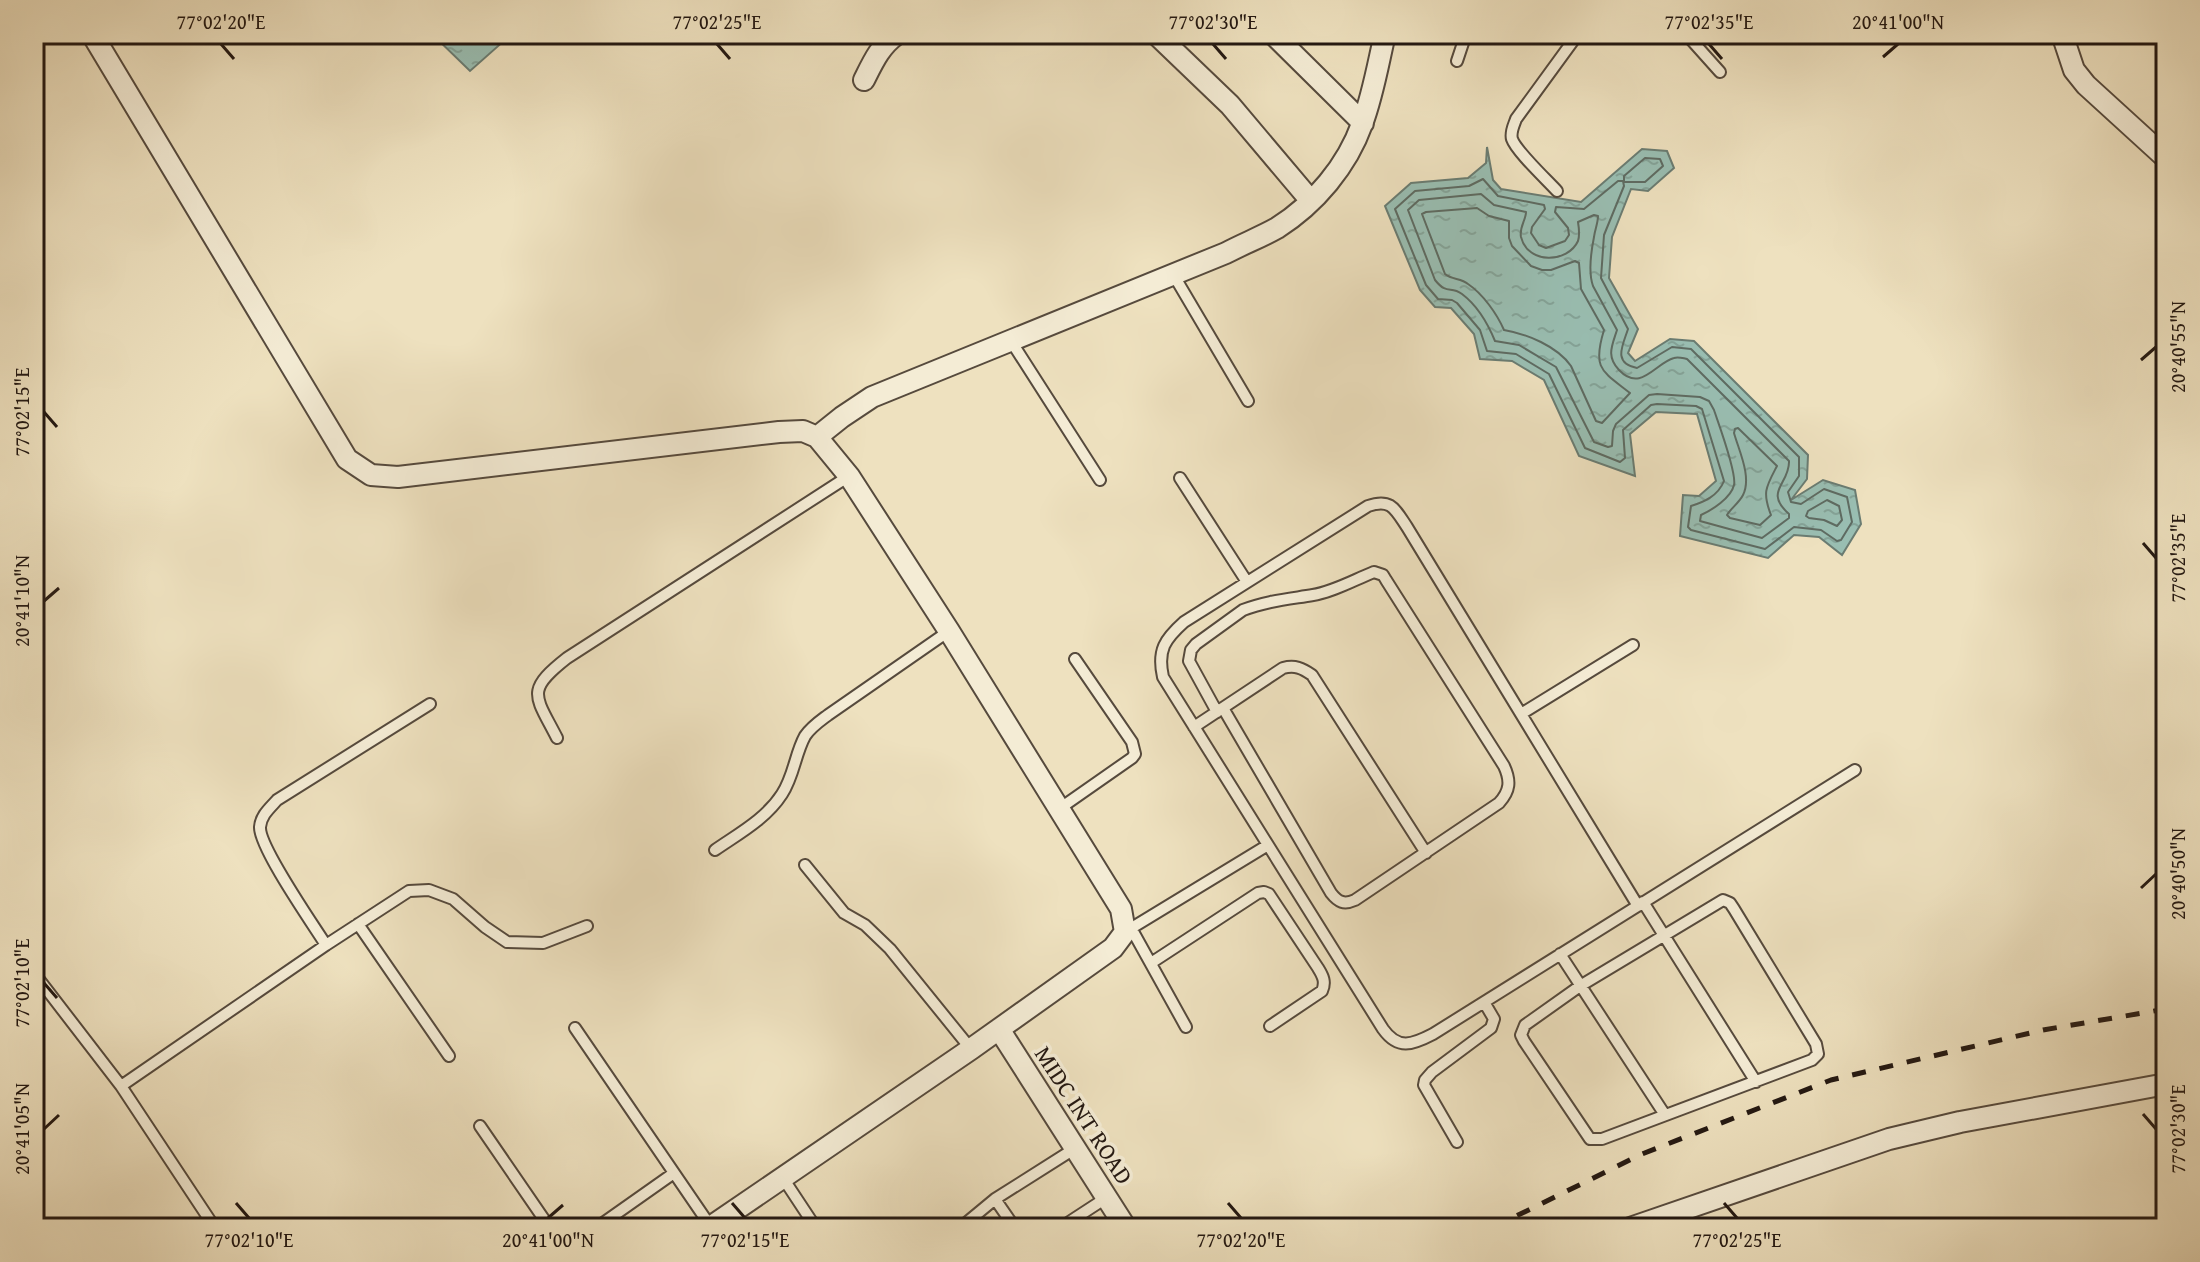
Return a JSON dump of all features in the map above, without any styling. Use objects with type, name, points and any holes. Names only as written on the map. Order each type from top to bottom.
[{"type":"street","points":[[92,34],[347,459],[371,475],[398,477],[779,432],[803,431],[817,437],[849,476],[949,631],[1121,909],[1128,930],[1113,948],[718,1225]]},
{"type":"street","points":[[864,80],[877,53],[897,34]]},
{"type":"street","points":[[1156,34],[1230,105],[1311,201]]},
{"type":"street","points":[[1273,34],[1363,123]]},
{"type":"street","points":[[2062,34],[2074,70],[2086,85],[2166,158]]},
{"type":"street","points":[[817,437],[872,397],[1226,253],[1277,227],[1311,201],[1345,160],[1363,123],[1377,75],[1382,36]]},
{"type":"street","name":"MIDC INT ROAD","points":[[999,1029],[1126,1228]]},
{"type":"street","points":[[1630,1228],[1889,1139],[1960,1122],[2166,1084]]},
{"type":"lane","points":[[1457,61],[1466,34]]},
{"type":"lane","points":[[1557,191],[1517,147],[1512,130],[1516,119],[1578,34]]},
{"type":"lane","points":[[1686,34],[1720,72]]},
{"type":"lane","points":[[1173,274],[1248,401]]},
{"type":"lane","points":[[1011,341],[1100,480]]},
{"type":"lane","points":[[557,738],[537,700],[544,676],[567,658],[849,476]]},
{"type":"lane","points":[[1180,478],[1247,582]]},
{"type":"lane","points":[[1756,1082],[1664,935],[1641,904],[1521,714],[1407,527],[1389,504],[1379,502],[1368,506],[1184,622],[1168,636],[1164,645],[1160,664],[1163,677],[1389,1037],[1396,1042],[1414,1043],[1433,1034],[1560,954],[1641,904],[1855,770]]},
{"type":"lane","points":[[1374,572],[1383,575],[1509,776],[1509,787],[1499,803],[1426,853],[1355,900],[1346,903],[1339,901],[1331,893],[1189,661],[1196,644],[1243,610],[1279,599],[1317,594],[1374,572]]},
{"type":"lane","points":[[715,850],[759,819],[783,794],[804,738],[810,730],[949,631]]},
{"type":"lane","points":[[1521,714],[1633,645]]},
{"type":"lane","points":[[1059,809],[1132,758],[1136,748],[1075,659]]},
{"type":"lane","points":[[1194,727],[1283,668],[1293,666],[1303,669],[1312,675],[1426,853]]},
{"type":"lane","points":[[326,945],[264,846],[260,827],[265,813],[277,800],[430,704]]},
{"type":"lane","points":[[1186,1027],[1151,963],[1128,930],[1268,845]]},
{"type":"lane","points":[[805,865],[844,913],[865,925],[890,949],[971,1049]]},
{"type":"lane","points":[[121,1086],[409,891],[429,890],[453,899],[507,942],[543,943],[587,926]]},
{"type":"lane","points":[[1151,963],[1258,893],[1269,894],[1318,968],[1325,986],[1270,1026]]},
{"type":"lane","points":[[1719,901],[1726,901],[1734,909],[1818,1051],[1812,1060],[1756,1082],[1602,1139],[1590,1139],[1521,1035],[1525,1025],[1580,986],[1719,901]]},
{"type":"lane","points":[[358,924],[449,1056]]},
{"type":"lane","points":[[1560,954],[1665,1115]]},
{"type":"lane","points":[[34,973],[121,1086],[215,1228]]},
{"type":"lane","points":[[1457,1142],[1424,1085],[1432,1072],[1491,1028],[1494,1019],[1484,1002]]},
{"type":"lane","points":[[575,1028],[674,1173],[718,1225]]},
{"type":"lane","points":[[480,1126],[550,1228]]},
{"type":"lane","points":[[960,1228],[995,1199],[1074,1149]]},
{"type":"lane","points":[[596,1228],[674,1173]]},
{"type":"lane","points":[[783,1178],[816,1228]]},
{"type":"lane","points":[[1060,1228],[1106,1198]]},
{"type":"lane","points":[[995,1199],[1015,1228]]},
{"type":"water","points":[[432,34],[508,34],[470,71]]},
{"type":"water","points":[[1487,147],[1493,180],[1501,189],[1581,202],[1642,149],[1667,151],[1674,168],[1648,191],[1631,189],[1612,237],[1609,278],[1638,329],[1628,353],[1635,361],[1670,339],[1694,341],[1808,455],[1807,479],[1791,500],[1823,480],[1855,490],[1861,524],[1842,555],[1819,537],[1794,535],[1768,558],[1680,536],[1683,495],[1699,496],[1716,481],[1697,414],[1656,412],[1630,434],[1635,476],[1579,456],[1544,380],[1512,361],[1480,359],[1474,334],[1451,308],[1435,307],[1420,290],[1385,206],[1411,183],[1468,178],[1486,163]]},
{"type":"railway","points":[[1492,1228],[1642,1154],[1831,1080],[2043,1030],[2166,1009]]}]
